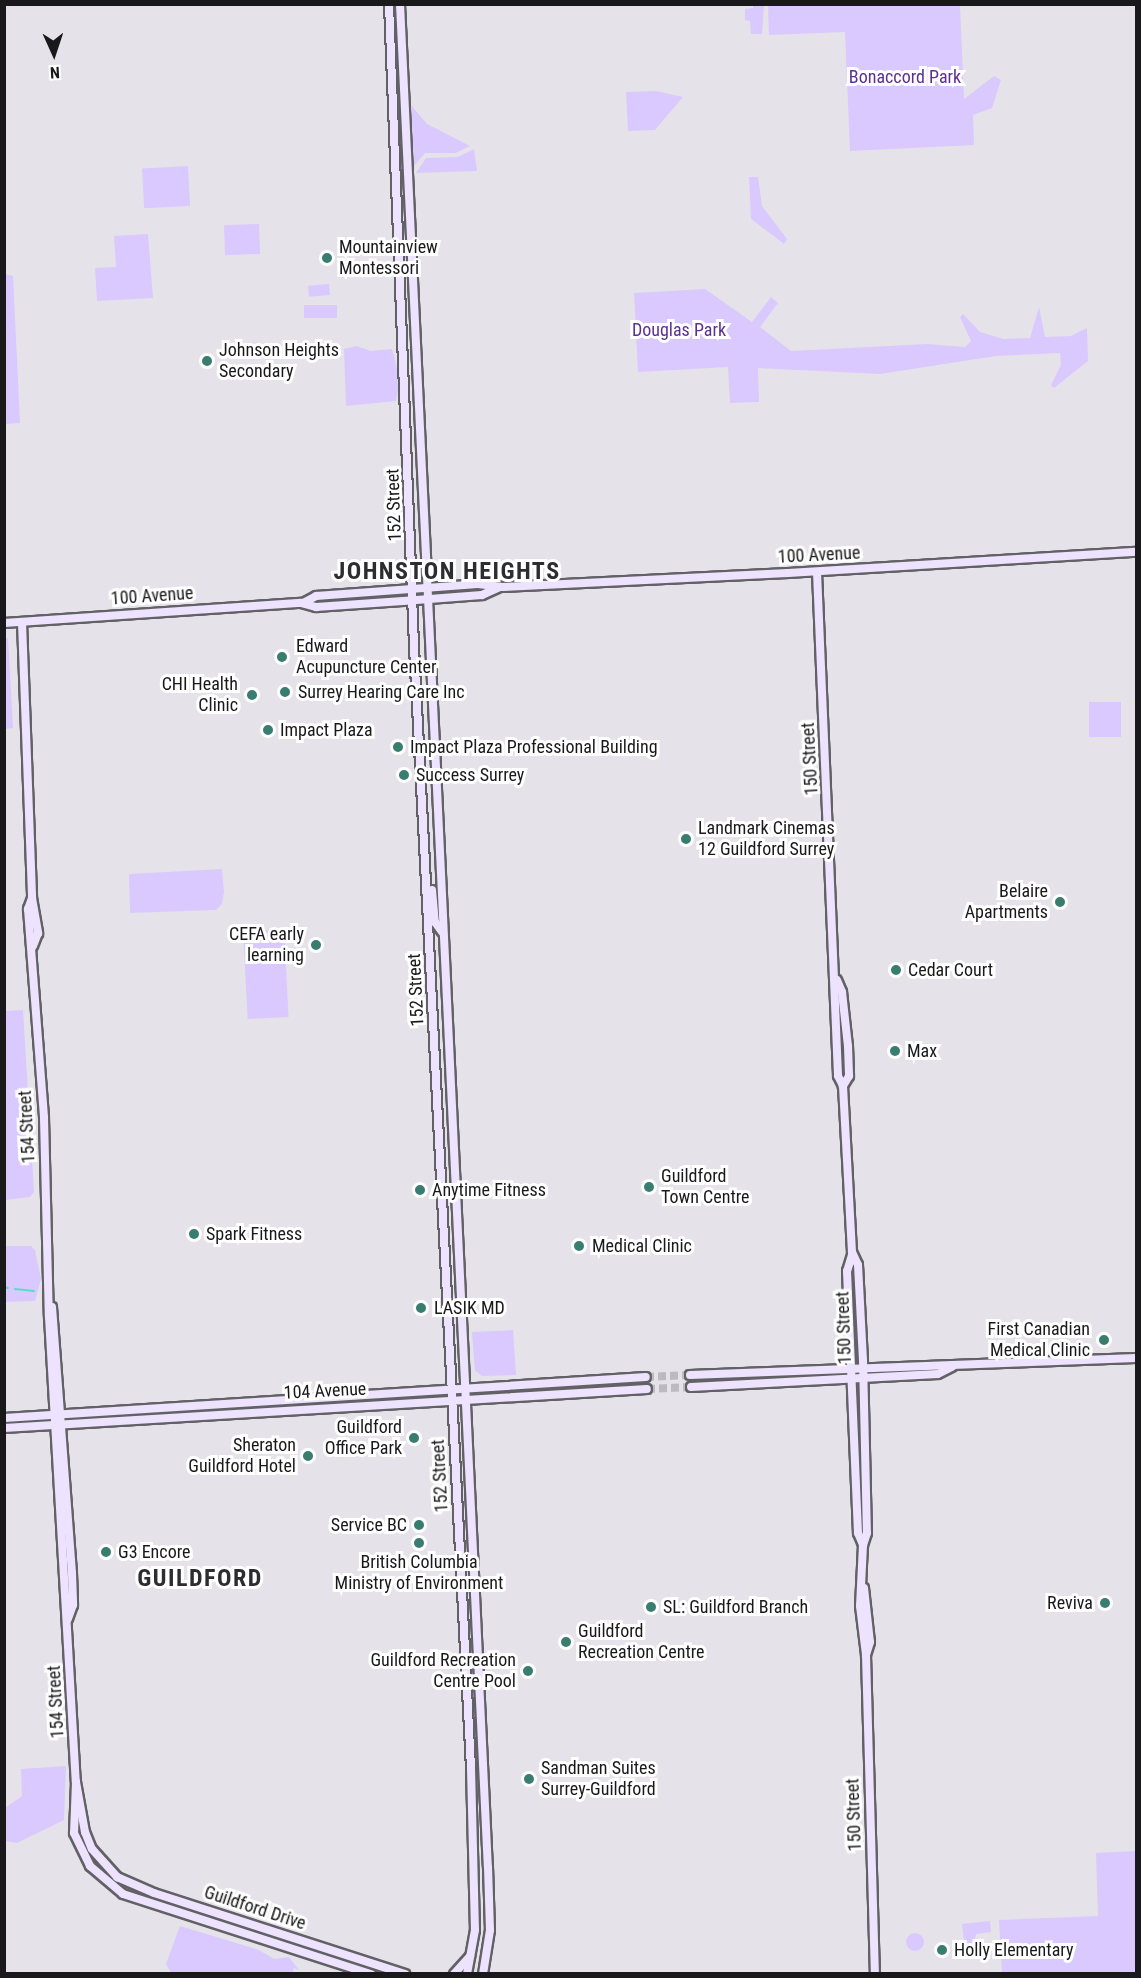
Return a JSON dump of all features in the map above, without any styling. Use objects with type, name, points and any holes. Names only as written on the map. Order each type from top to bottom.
[{"type":"main road","name":"152 Street","points":[[389,4],[412,600],[471,1768],[475,1906],[472,1953],[467,1974]]},
{"type":"main road","name":"152 Street","points":[[400,4],[425,599],[489,1889],[487,1957],[483,1974]]},
{"type":"main road","name":"100 Avenue","points":[[303,603],[316,596],[478,584],[503,587],[818,572],[1137,552]]},
{"type":"main road","name":"150 Street","points":[[818,572],[837,980],[838,1076],[843,1086],[852,1255],[848,1276],[852,1367],[858,1378]]},
{"type":"main road","name":"100 Avenue","points":[[4,623],[303,603],[316,606],[482,595],[503,587]]},
{"type":"main road","name":"154 Street","points":[[22,622],[32,898],[38,933],[33,947],[52,1306],[73,1605],[68,1620],[76,1782],[74,1833],[90,1866]]},
{"type":"main road","points":[[426,881],[432,885],[435,922],[442,932]]},
{"type":"main road","name":"150 Street","points":[[852,1255],[858,1264],[863,1367],[858,1378],[858,1533],[862,1545],[863,1584],[869,1606],[870,1642],[866,1655],[875,1974]]},
{"type":"main road","points":[[848,1276],[853,1280],[860,1301]]},
{"type":"main road","points":[[690,1375],[937,1363],[952,1367],[1137,1358]]},
{"type":"main road","points":[[691,1387],[938,1374],[952,1367]]},
{"type":"main road","name":"104 Avenue","points":[[4,1428],[59,1419],[321,1396],[646,1377]]},
{"type":"main road","name":"104 Avenue","points":[[4,1418],[59,1419],[274,1410],[646,1389]]},
{"type":"main road","points":[[274,1410],[318,1404],[321,1396]]},
{"type":"main road","name":"154 Street","points":[[76,1782],[85,1832],[102,1863]]},
{"type":"main road","name":"Guildford Drive","points":[[102,1863],[117,1877],[154,1893],[405,1974]]},
{"type":"main road","name":"Guildford Drive","points":[[90,1866],[123,1894],[371,1974]]},
{"type":"main road","points":[[454,1974],[472,1953]]},
{"type":"main road","points":[[487,1957],[488,1974]]},
{"type":"green space","points":[[753,5],[764,5],[762,34],[751,34],[750,21],[745,20],[745,9],[753,8]]},
{"type":"green space","name":"Bonaccord Park","points":[[768,5],[960,5],[964,99],[994,76],[1001,80],[992,108],[973,115],[974,145],[850,151],[845,32],[769,35]]},
{"type":"green space","points":[[656,91],[683,97],[655,130],[628,131],[626,92]]},
{"type":"green space","points":[[411,105],[427,124],[470,146],[456,153],[425,153],[414,166]]},
{"type":"green space","points":[[474,149],[477,171],[416,173],[426,158],[458,157]]},
{"type":"green space","points":[[188,166],[190,206],[144,208],[142,168]]},
{"type":"green space","points":[[749,177],[758,177],[762,206],[787,239],[784,244],[751,219]]},
{"type":"green space","points":[[259,224],[260,254],[225,255],[224,225]]},
{"type":"green space","points":[[148,234],[153,298],[97,301],[95,268],[116,267],[114,236]]},
{"type":"green space","points":[[5,274],[13,276],[20,423],[5,424]]},
{"type":"green space","points":[[329,284],[330,295],[309,297],[308,286]]},
{"type":"green space","name":"Douglas Park","points":[[705,289],[752,322],[771,297],[778,303],[760,327],[791,351],[927,344],[965,347],[971,341],[960,317],[963,314],[980,332],[1003,339],[1030,338],[1039,307],[1045,337],[1071,336],[1087,328],[1088,361],[1054,388],[1051,385],[1061,365],[1060,353],[996,356],[880,374],[758,368],[759,402],[730,403],[728,367],[638,372],[634,293]]},
{"type":"green space","points":[[304,305],[337,305],[337,318],[304,318]]},
{"type":"green space","points":[[356,346],[371,351],[392,349],[400,380],[396,401],[346,406],[344,349]]},
{"type":"green space","points":[[5,638],[8,638],[13,728],[5,729]]},
{"type":"green space","points":[[1089,702],[1121,702],[1121,737],[1089,737]]},
{"type":"green space","points":[[222,869],[224,892],[222,904],[216,910],[130,913],[129,874]]},
{"type":"green space","points":[[284,929],[289,1017],[248,1019],[243,931]]},
{"type":"green space","points":[[23,1010],[34,1192],[30,1197],[5,1200],[5,1011]]},
{"type":"green space","points":[[5,1246],[31,1246],[35,1250],[41,1279],[35,1301],[5,1302]]},
{"type":"green space","points":[[513,1330],[516,1375],[482,1376],[475,1371],[472,1332]]},
{"type":"green space","points":[[66,1766],[64,1820],[17,1843],[5,1841],[5,1808],[22,1796],[21,1769]]},
{"type":"green space","points":[[1136,1851],[1136,1973],[1002,1973],[999,1920],[1098,1916],[1096,1853]]},
{"type":"green space","points":[[990,1921],[991,1932],[976,1934],[973,1948],[965,1951],[962,1924]]},
{"type":"green space","points":[[180,1926],[259,1950],[274,1959],[289,1957],[299,1970],[294,1968],[292,1974],[171,1973],[166,1964]]},
{"type":"green space","points":[[915,1933],[921,1936],[924,1942],[921,1948],[915,1951],[909,1948],[906,1942],[909,1936]]},
{"type":"waterway","points":[[4,1287],[8,1288]]},
{"type":"waterway","points":[[15,1289],[34,1291]]},
{"type":"tunnel","points":[[646,1377],[690,1375]]},
{"type":"tunnel","points":[[647,1389],[691,1387]]},
{"type":"place","name":"Mountainview Montessori","points":[[327,258]]},
{"type":"place","name":"Johnson Heights Secondary","points":[[207,361]]},
{"type":"place","name":"Edward Acupuncture Center","points":[[282,657]]},
{"type":"place","name":"Surrey Hearing Care Inc","points":[[285,692]]},
{"type":"place","name":"CHI Health Clinic","points":[[252,695]]},
{"type":"place","name":"Impact Plaza","points":[[268,730]]},
{"type":"place","name":"Impact Plaza Professional Building","points":[[398,747]]},
{"type":"place","name":"Success Surrey","points":[[404,775]]},
{"type":"place","name":"Landmark Cinemas 12 Guildford Surrey","points":[[686,839]]},
{"type":"place","name":"Belaire Apartments","points":[[1060,902]]},
{"type":"place","name":"CEFA early learning","points":[[316,945]]},
{"type":"place","name":"Cedar Court","points":[[896,970]]},
{"type":"place","name":"Max","points":[[895,1051]]},
{"type":"place","name":"Guildford Town Centre","points":[[649,1187]]},
{"type":"place","name":"Anytime Fitness","points":[[420,1190]]},
{"type":"place","name":"Spark Fitness","points":[[194,1234]]},
{"type":"place","name":"Medical Clinic","points":[[579,1246]]},
{"type":"place","name":"LASIK MD","points":[[421,1308]]},
{"type":"place","name":"First Canadian Medical Clinic","points":[[1104,1340]]},
{"type":"place","name":"Guildford Office Park","points":[[414,1438]]},
{"type":"place","name":"Sheraton Guildford Hotel","points":[[308,1456]]},
{"type":"place","name":"Service BC","points":[[419,1525]]},
{"type":"place","name":"British Columbia Ministry of Environment","points":[[419,1543]]},
{"type":"place","name":"G3 Encore","points":[[106,1552]]},
{"type":"place","name":"Reviva","points":[[1105,1603]]},
{"type":"place","name":"SL: Guildford Branch","points":[[651,1607]]},
{"type":"place","name":"Guildford Recreation Centre","points":[[566,1642]]},
{"type":"place","name":"Guildford Recreation Centre Pool","points":[[528,1671]]},
{"type":"place","name":"Sandman Suites Surrey-Guildford","points":[[529,1779]]},
{"type":"place","name":"Holly Elementary","points":[[942,1950]]},
{"type":"district","name":"JOHNSTON HEIGHTS","points":[[447,572]]},
{"type":"district","name":"GUILDFORD","points":[[200,1579]]}]
